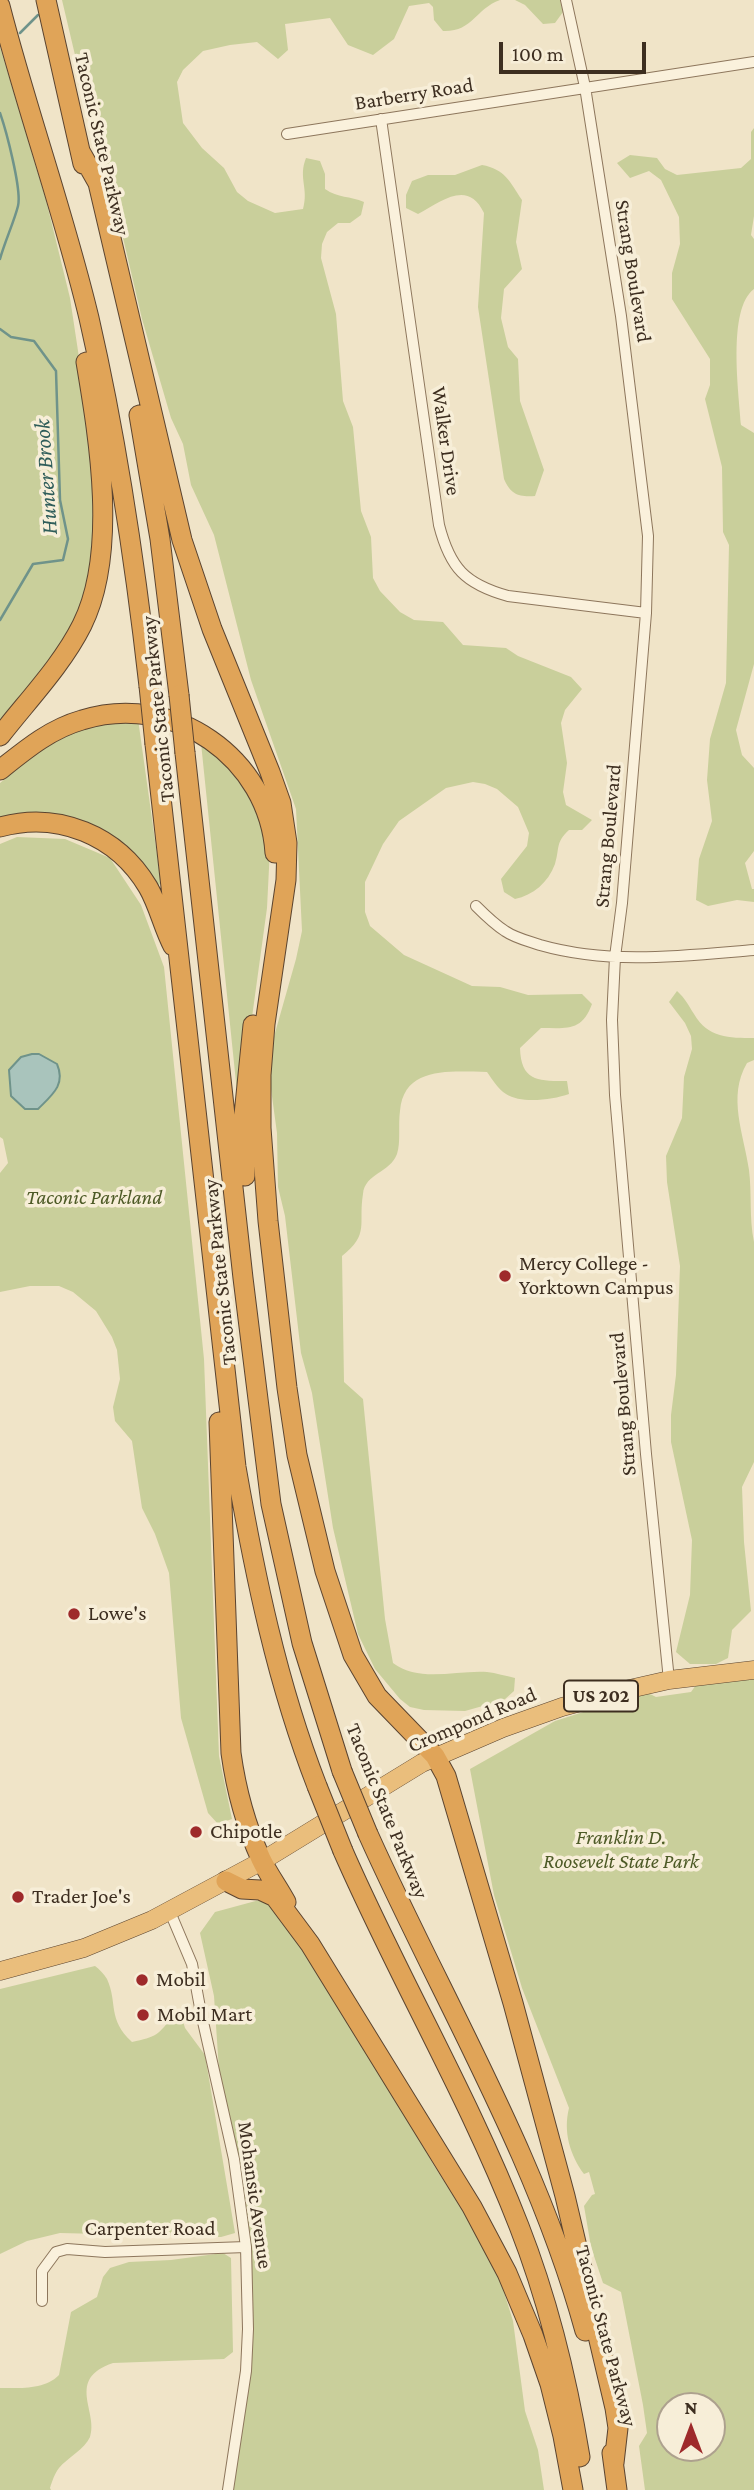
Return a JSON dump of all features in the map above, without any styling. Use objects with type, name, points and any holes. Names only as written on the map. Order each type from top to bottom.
[{"type":"highway","name":"Taconic State Parkway","points":[[46,0],[126,350],[160,539],[263,1444],[278,1538],[302,1643],[342,1771],[368,1834],[543,2204],[578,2305],[596,2375],[617,2490]]},
{"type":"highway","name":"Taconic State Parkway","points":[[0,6],[60,209],[88,317],[125,500],[149,686],[233,1443],[255,1573],[284,1688],[317,1786],[343,1851],[487,2151],[520,2228],[562,2363],[585,2490]]},
{"type":"highway","points":[[80,153],[98,183],[189,564],[221,653],[275,783],[285,825],[286,880],[265,1024],[261,1128],[265,1200],[282,1349],[303,1488],[329,1588],[353,1655],[377,1696],[435,1756],[446,1776],[454,1801],[513,2003],[579,2251],[615,2408],[618,2428],[614,2463]]},
{"type":"highway","points":[[0,736],[71,645],[86,617],[98,579],[102,527],[95,426],[83,345],[88,317]]},
{"type":"highway","points":[[0,770],[43,738],[63,727],[102,715],[140,714],[175,722],[212,740],[240,766],[262,800],[273,837],[275,872],[245,1096],[244,1170],[250,1232],[243,1278]]},
{"type":"highway","points":[[0,827],[29,822],[58,823],[88,832],[112,847],[138,872],[180,958]]},
{"type":"highway","points":[[220,1322],[212,1340],[221,1464],[229,1741],[240,1799],[262,1861],[472,2207],[508,2273],[550,2384],[573,2490]]},
{"type":"highway","name":"Crompond Road","points":[[0,1971],[84,1948],[170,1912],[262,1861],[435,1756],[503,1728],[562,1707],[669,1680],[754,1670]]},
{"type":"highway","points":[[226,1881],[242,1889],[260,1890],[275,1897],[310,1944]]},
{"type":"street","name":"Strang Boulevard","points":[[566,0],[585,87],[621,316],[645,507],[648,566],[646,613],[622,903],[615,957],[612,1020],[615,1095],[646,1454],[669,1680]]},
{"type":"street","name":"Barberry Road","points":[[287,134],[754,62]]},
{"type":"street","name":"Walker Drive","points":[[382,119],[439,525],[444,545],[456,569],[487,590],[508,596],[646,613]]},
{"type":"street","points":[[476,906],[506,932],[522,940],[554,949],[615,957],[679,956],[754,950]]},
{"type":"street","name":"Mohansic Avenue","points":[[170,1912],[192,1964],[234,2160],[246,2247],[246,2371],[228,2490]]},
{"type":"street","name":"Carpenter Road","points":[[42,2301],[42,2271],[56,2252],[67,2249],[105,2252],[246,2247]]},
{"type":"green space","points":[[62,0],[500,0],[461,28],[443,31],[434,20],[433,7],[429,3],[409,6],[394,39],[373,55],[348,45],[330,18],[285,24],[288,50],[278,59],[257,42],[203,51],[183,70],[177,82],[183,123],[202,148],[224,168],[237,192],[248,201],[275,213],[303,209],[303,171],[306,158],[320,161],[325,174],[325,189],[364,202],[361,215],[350,223],[338,223],[327,232],[322,244],[321,258],[336,314],[343,401],[353,427],[361,511],[371,537],[373,578],[380,591],[400,612],[414,620],[443,622],[463,645],[506,648],[518,656],[571,677],[582,689],[565,710],[561,723],[567,763],[563,792],[566,805],[592,820],[582,830],[569,830],[565,835],[560,842],[552,871],[539,887],[528,895],[515,899],[504,892],[501,879],[527,846],[529,833],[518,807],[497,789],[473,782],[446,788],[399,821],[383,844],[365,882],[365,912],[370,926],[404,955],[472,986],[500,987],[528,995],[582,994],[592,1004],[578,1024],[565,1028],[541,1028],[520,1048],[521,1059],[528,1073],[540,1080],[567,1081],[569,1094],[537,1100],[512,1097],[500,1089],[487,1072],[432,1074],[420,1078],[410,1086],[403,1096],[400,1111],[397,1154],[365,1187],[360,1235],[342,1256],[344,1382],[363,1399],[385,1619],[393,1663],[414,1673],[487,1672],[515,1678],[514,1691],[504,1700],[465,1711],[410,1707],[375,1669],[358,1634],[333,1528],[312,1393],[301,1353],[285,1216],[278,1187],[277,1133],[270,1082],[273,1040],[302,931],[296,809],[251,680],[214,535],[191,485],[183,444],[171,418],[142,319],[80,54],[75,55]]},
{"type":"green space","points":[[515,0],[560,0],[563,12],[555,23],[543,24],[525,5]]},
{"type":"green space","points":[[0,47],[46,200],[70,298],[90,430],[97,546],[76,627],[0,729]]},
{"type":"green space","points":[[754,128],[754,216],[751,235],[754,239],[754,289],[740,314],[737,373],[741,425],[754,433],[754,664],[736,730],[742,755],[754,768],[754,851],[745,863],[754,889],[754,902],[737,900],[708,906],[696,900],[699,859],[712,821],[707,780],[710,739],[726,683],[729,545],[723,532],[722,467],[705,399],[710,385],[710,359],[672,299],[672,273],[680,244],[679,217],[661,180],[649,171],[630,178],[617,163],[630,155],[657,158],[665,169],[677,175],[741,168],[751,159],[751,132]]},
{"type":"green space","points":[[482,165],[502,173],[522,200],[516,242],[522,269],[504,289],[501,318],[508,347],[518,359],[520,401],[544,470],[535,496],[516,494],[504,479],[478,307],[484,213],[478,203],[462,195],[445,199],[418,214],[406,208],[406,195],[412,181],[428,175],[455,175]]},
{"type":"green space","points":[[108,719],[138,719],[161,883],[157,887],[86,824],[0,824],[0,783],[49,743]]},
{"type":"green space","points":[[201,743],[213,746],[264,816],[270,848],[267,908],[242,1090],[237,1092]]},
{"type":"green space","name":"Taconic Parkland","points":[[17,837],[65,839],[110,858],[141,905],[164,967],[204,1359],[219,1756],[232,1819],[218,1824],[208,1813],[181,1718],[169,1573],[142,1508],[132,1441],[115,1421],[113,1407],[120,1379],[117,1350],[112,1337],[96,1311],[73,1292],[59,1286],[30,1286],[0,1292],[0,1173],[8,1163],[3,1139],[0,1137],[0,844]],"holes":[[[39,1054],[57,1064],[58,1086],[54,1094],[38,1109]]]},
{"type":"green space","points":[[677,991],[706,1028],[728,1037],[754,1038],[754,1060],[747,1063],[738,1089],[739,1116],[749,1170],[754,1242],[754,1462],[742,1487],[751,1611],[732,1630],[728,1658],[716,1664],[690,1664],[676,1652],[690,1595],[692,1540],[671,1442],[680,1266],[667,1182],[666,1156],[682,1118],[684,1077],[692,1049],[691,1036],[685,1023],[669,1002]]},
{"type":"green space","name":"Franklin D. Roosevelt State Park","points":[[754,1677],[754,2490],[645,2490],[639,2446],[647,2433],[621,2292],[603,2283],[591,2247],[584,2206],[595,2194],[589,2172],[584,2174],[572,2151],[567,2134],[569,2108],[522,1988],[494,1895],[470,1769],[555,1721],[646,1692],[656,1697],[691,1692],[696,1685]]},
{"type":"green space","points":[[263,1899],[276,1904],[367,2047],[433,2164],[494,2260],[513,2321],[525,2411],[538,2450],[544,2490],[233,2490],[252,2351],[253,2296],[246,2203],[219,2070],[214,1996],[200,1933],[215,1912]]},
{"type":"green space","points":[[95,1966],[107,1979],[119,2026],[132,2042],[156,2034],[173,2015],[182,2018],[185,2028],[205,2055],[235,2233],[221,2237],[60,2233],[27,2241],[0,2254],[0,1989]]},
{"type":"green space","points":[[223,2253],[231,2258],[233,2352],[224,2359],[113,2363],[99,2370],[90,2378],[87,2387],[92,2427],[90,2437],[84,2446],[59,2468],[51,2490],[0,2490],[0,2388],[39,2386],[59,2375],[71,2312],[97,2297],[103,2277],[110,2268],[129,2262]]},
{"type":"water","points":[[39,1054],[57,1064],[60,1078],[56,1089],[38,1109],[25,1109],[11,1096],[9,1070],[21,1057]]},
{"type":"waterway","name":"Hunter Brook","points":[[20,33],[38,15]]},
{"type":"waterway","name":"Hunter Brook","points":[[0,113],[13,160],[19,198],[0,259]]},
{"type":"waterway","name":"Hunter Brook","points":[[0,329],[11,337],[34,341],[56,371],[60,500],[68,539],[63,560],[33,564],[0,620]]},
{"type":"place","name":"Mercy College - Yorktown Campus","points":[[505,1276]]},
{"type":"place","name":"Lowe's","points":[[74,1614]]},
{"type":"place","name":"Chipotle","points":[[196,1832]]},
{"type":"place","name":"Trader Joe's","points":[[18,1897]]},
{"type":"place","name":"Mobil","points":[[142,1980]]},
{"type":"place","name":"Mobil Mart","points":[[143,2015]]}]
